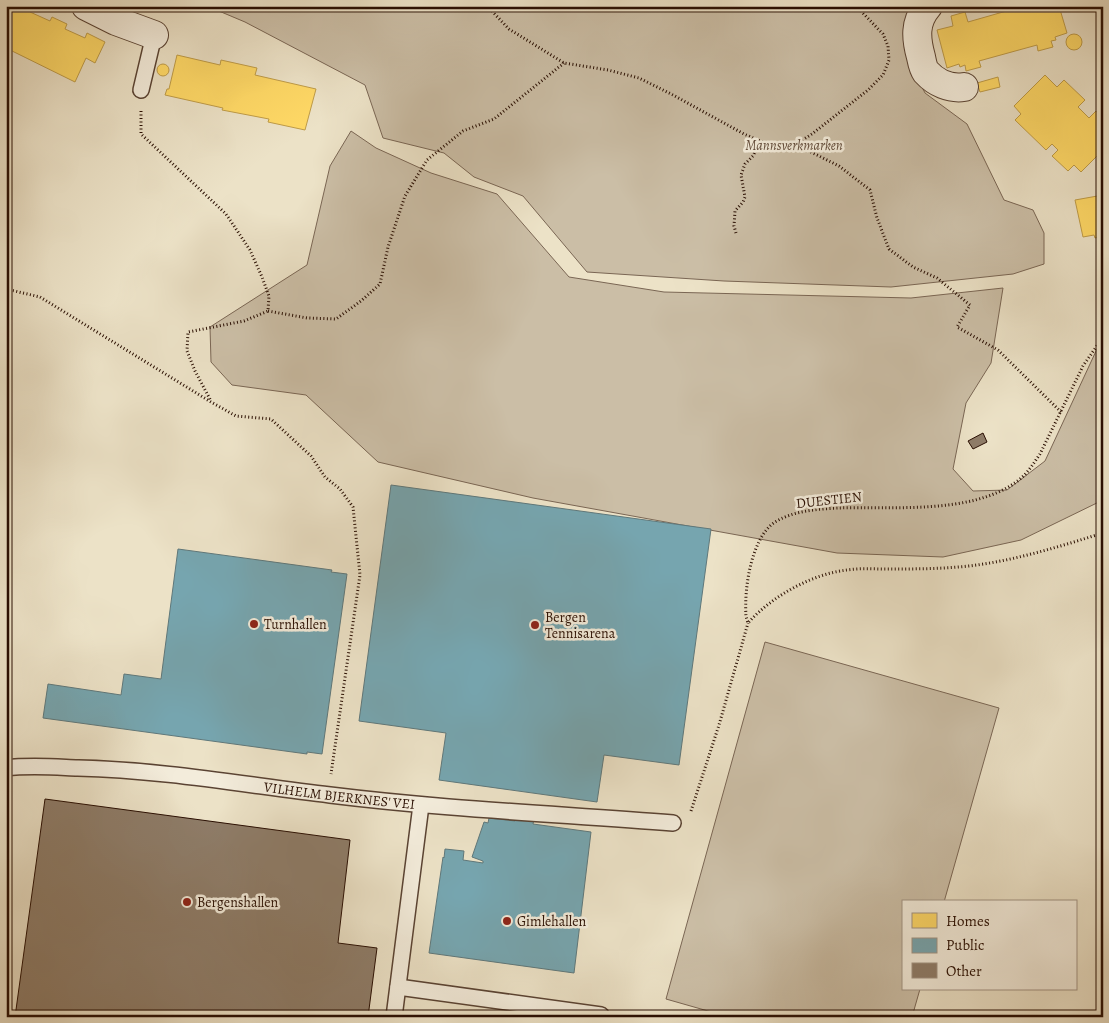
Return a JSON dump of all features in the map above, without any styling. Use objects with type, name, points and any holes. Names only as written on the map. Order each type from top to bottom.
[{"type":"street","points":[[86,6],[116,21],[154,35]]},
{"type":"street","points":[[928,6],[921,14],[916,32],[924,68],[927,73],[945,86],[964,87]]},
{"type":"lane","points":[[141,90],[154,35]]},
{"type":"lane","name":"VILHELM BJERKNES' VEI","points":[[6,768],[22,766],[98,768],[157,772],[327,795],[421,805],[672,823]]},
{"type":"lane","points":[[394,1017],[421,805]]},
{"type":"lane","points":[[398,987],[601,1015],[600,1017]]},
{"type":"path","points":[[487,6],[510,29],[564,63],[608,70],[638,78],[760,141],[781,146],[795,144],[812,134],[868,90],[883,75],[889,60],[888,46],[883,34],[856,6]]},
{"type":"path","points":[[211,402],[187,351],[188,332],[244,321],[268,311],[307,318],[336,319],[380,284],[388,247],[405,196],[427,160],[462,131],[494,119],[564,63]]},
{"type":"path","points":[[141,134],[226,214],[254,259],[269,296],[268,311]]},
{"type":"path","points":[[736,233],[735,211],[743,202],[744,196],[741,175],[745,164],[753,156],[760,141]]},
{"type":"path","points":[[795,144],[839,166],[870,190],[877,218],[889,249],[913,267],[937,278],[970,305],[957,327],[998,350],[1061,412]]},
{"type":"path","points":[[6,289],[40,297],[236,416],[271,419],[311,456],[325,477],[340,489],[353,507],[360,575],[327,795]]},
{"type":"path","name":"DUESTIEN","points":[[748,623],[746,610],[753,555],[762,535],[775,522],[798,513],[818,510],[945,504],[964,502],[997,493],[1016,482],[1032,466],[1043,449],[1086,359],[1103,337]]},
{"type":"path","points":[[672,823],[688,822],[719,725],[748,623],[765,607],[798,586],[836,572],[850,569],[933,569],[975,565],[1032,554],[1103,533]]},
{"type":"green space","name":"Mannsverkmarken","points":[[207,6],[917,6],[918,79],[925,93],[967,124],[1004,200],[1033,210],[1044,233],[1044,264],[1013,274],[891,287],[724,281],[587,272],[523,196],[474,177],[444,153],[383,138],[365,85],[245,22]]},
{"type":"green space","points":[[351,131],[376,148],[431,173],[497,194],[569,277],[664,292],[911,298],[1003,288],[991,363],[966,403],[953,469],[973,491],[1007,490],[1045,461],[1103,336],[1103,500],[1021,540],[943,557],[837,553],[533,498],[378,462],[306,395],[232,385],[211,362],[210,327],[307,265],[330,166]]},
{"type":"green space","points":[[765,642],[999,708],[945,900],[902,900],[902,990],[920,990],[912,1017],[729,1017],[666,999]]},
{"type":"building: Homes","points":[[6,6],[31,6],[30,12],[50,21],[52,17],[67,24],[65,29],[85,38],[87,33],[105,42],[95,63],[86,58],[75,82],[6,48]]},
{"type":"building: Homes","points":[[1024,6],[1059,6],[1067,33],[1055,37],[1056,40],[1051,41],[1053,47],[1038,51],[1037,45],[979,61],[981,67],[966,71],[965,65],[960,67],[959,64],[947,68],[937,30],[953,26],[951,16],[965,12],[968,22]]},
{"type":"building: Homes","points":[[1074,34],[1082,42],[1074,50],[1066,42]]},
{"type":"building: Homes","points":[[177,55],[220,65],[221,60],[257,68],[255,75],[316,89],[305,130],[268,122],[269,119],[222,110],[223,108],[165,95],[167,89],[169,89]]},
{"type":"building: Homes","points":[[161,64],[165,64],[169,70],[165,76],[161,76],[157,72],[157,68]]},
{"type":"building: Homes","points":[[1045,75],[1057,87],[1064,80],[1085,100],[1078,107],[1089,118],[1096,111],[1103,118],[1103,125],[1100,128],[1103,131],[1103,150],[1081,172],[1074,165],[1068,171],[1052,156],[1058,150],[1052,144],[1046,150],[1015,120],[1021,114],[1014,106]]},
{"type":"building: Homes","points":[[998,77],[1000,87],[980,92],[977,83]]},
{"type":"building: Homes","points":[[1103,195],[1103,236],[1095,238],[1094,235],[1083,237],[1075,200]]},
{"type":"building: Public","name":"Bergen Tennisarena","points":[[391,485],[711,529],[679,765],[604,755],[597,802],[439,780],[446,733],[359,721]]},
{"type":"building: Public","name":"Turnhallen","points":[[178,549],[332,570],[331,572],[347,574],[322,754],[307,752],[307,754],[43,718],[48,684],[121,695],[124,674],[161,679]]},
{"type":"building: Public","name":"Gimlehallen","points":[[515,817],[534,819],[533,824],[591,832],[574,973],[429,953],[445,849],[464,851],[463,860],[483,863],[483,861],[472,857],[484,822],[488,823],[489,818],[515,821]]},
{"type":"building: Public","points":[[434,1012],[468,1017],[433,1017]]},
{"type":"building: Other","points":[[983,433],[987,442],[973,449],[968,441]]},
{"type":"building: Other","name":"Bergenshallen","points":[[45,799],[350,840],[338,943],[377,948],[368,1017],[15,1017]]},
{"type":"place","name":"Turnhallen","points":[[254,624]]},
{"type":"place","name":"Bergen Tennisarena","points":[[535,625]]},
{"type":"place","name":"Bergenshallen","points":[[187,902]]},
{"type":"place","name":"Gimlehallen","points":[[507,921]]}]
